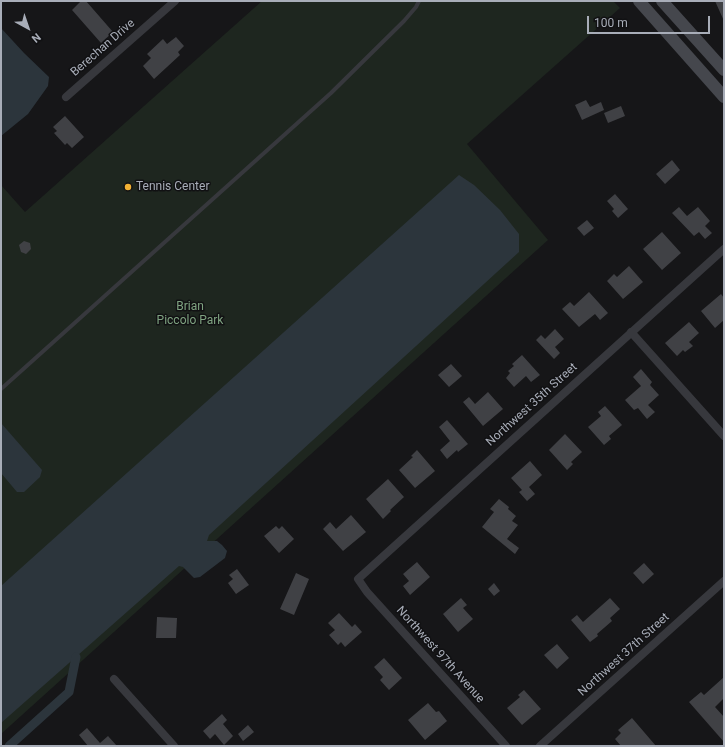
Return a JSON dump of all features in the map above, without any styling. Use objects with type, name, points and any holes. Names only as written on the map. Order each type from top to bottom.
[{"type":"main road","points":[[639,1],[724,97]]},
{"type":"main road","points":[[662,1],[724,70]]},
{"type":"street","name":"Berechan Drive","points":[[66,97],[174,1]]},
{"type":"street","name":"Northwest 35th Street","points":[[358,579],[724,249]]},
{"type":"street","points":[[631,332],[724,436]]},
{"type":"street","name":"Northwest 97th Avenue","points":[[358,579],[372,597],[506,746]]},
{"type":"street","name":"Northwest 37th Street","points":[[540,746],[724,581]]},
{"type":"street","points":[[114,679],[174,746]]},
{"type":"lane","points":[[2,388],[331,93],[404,21],[419,1]]},
{"type":"green space","name":"Brian Piccolo Park","points":[[262,1],[613,1],[620,8],[467,144],[548,240],[1,734],[1,185],[25,212]]},
{"type":"shaded area","points":[[1,28],[49,77],[48,86],[28,114],[1,136]]},
{"type":"shaded area","points":[[459,175],[474,185],[500,210],[519,234],[519,252],[209,535],[207,541],[217,541],[227,551],[225,558],[200,577],[194,578],[183,567],[179,566],[1,723],[1,586]]},
{"type":"shaded area","points":[[1,423],[42,470],[40,477],[24,492],[17,492],[1,473]]},
{"type":"building","points":[[81,1],[86,1],[113,32],[101,43],[72,10]]},
{"type":"building","points":[[715,1],[724,1],[724,21]]},
{"type":"building","points":[[176,37],[184,46],[178,52],[180,55],[154,79],[143,66],[151,58],[147,54],[163,39],[167,44]]},
{"type":"building","points":[[586,100],[590,107],[601,102],[604,110],[582,120],[575,105]]},
{"type":"building","points":[[621,106],[625,116],[608,123],[604,113]]},
{"type":"building","points":[[65,116],[84,137],[72,148],[67,143],[65,145],[54,133],[57,131],[53,127]]},
{"type":"building","points":[[672,160],[680,170],[665,184],[656,174]]},
{"type":"building","points":[[615,194],[628,209],[618,218],[612,211],[614,209],[607,201]]},
{"type":"building","points":[[679,207],[687,216],[698,207],[710,221],[705,226],[712,233],[705,239],[699,232],[694,236],[672,213]]},
{"type":"building","points":[[587,220],[594,228],[584,236],[577,228]]},
{"type":"building","points":[[662,232],[681,253],[662,270],[643,249]]},
{"type":"building","points":[[24,241],[30,243],[31,249],[26,254],[21,252],[19,245]]},
{"type":"building","points":[[629,266],[643,282],[623,299],[607,281],[614,274],[617,277]]},
{"type":"building","points":[[589,292],[608,313],[600,320],[595,314],[579,327],[562,309],[570,302],[574,306]]},
{"type":"building","points":[[721,294],[724,298],[724,320],[715,328],[701,311]]},
{"type":"building","points":[[689,322],[699,333],[689,342],[693,346],[685,352],[683,350],[677,356],[665,343]]},
{"type":"building","points":[[555,329],[564,339],[555,347],[560,353],[554,359],[536,340],[541,335],[545,339]]},
{"type":"building","points":[[522,355],[540,375],[531,382],[526,376],[514,387],[506,378],[510,373],[508,371],[514,366],[512,364]]},
{"type":"building","points":[[451,364],[462,376],[449,387],[438,375]]},
{"type":"building","points":[[641,369],[652,382],[650,385],[659,395],[648,405],[655,412],[647,419],[638,408],[634,410],[625,400],[641,386],[633,377]]},
{"type":"building","points":[[488,392],[503,409],[483,426],[463,402],[469,397],[475,404]]},
{"type":"building","points":[[605,406],[622,425],[609,436],[611,439],[604,445],[588,427],[601,416],[598,412]]},
{"type":"building","points":[[447,420],[468,444],[458,452],[457,450],[447,459],[440,450],[450,441],[439,427]]},
{"type":"building","points":[[565,434],[582,452],[571,462],[573,464],[567,470],[549,450]]},
{"type":"building","points":[[417,450],[435,471],[415,488],[399,470],[413,457],[411,456]]},
{"type":"building","points":[[530,461],[542,475],[529,487],[535,494],[527,501],[519,492],[522,490],[511,478]]},
{"type":"building","points":[[388,479],[404,497],[383,519],[366,499]]},
{"type":"building","points":[[499,499],[509,507],[508,509],[516,516],[512,521],[518,525],[507,539],[519,548],[515,554],[482,527],[494,512],[490,509]]},
{"type":"building","points":[[351,515],[366,532],[343,551],[323,529],[330,522],[336,529]]},
{"type":"building","points":[[276,526],[279,529],[282,526],[294,539],[279,553],[264,536]]},
{"type":"building","points":[[417,562],[430,577],[410,595],[403,586],[409,581],[403,574]]},
{"type":"building","points":[[644,563],[654,574],[643,584],[633,573]]},
{"type":"building","points":[[237,569],[249,585],[236,594],[228,583],[233,579],[229,575]]},
{"type":"building","points":[[296,573],[309,579],[294,615],[280,609]]},
{"type":"building","points":[[494,583],[500,591],[494,596],[488,589]]},
{"type":"building","points":[[461,598],[467,605],[463,608],[473,619],[458,632],[443,614]]},
{"type":"building","points":[[610,598],[620,609],[610,618],[612,621],[590,642],[571,620],[577,615],[583,622]]},
{"type":"building","points":[[339,613],[352,627],[355,624],[362,632],[345,647],[341,642],[338,645],[329,635],[335,630],[328,623]]},
{"type":"building","points":[[157,617],[177,618],[176,638],[156,638]]},
{"type":"building","points":[[557,644],[569,658],[557,669],[544,655]]},
{"type":"building","points":[[384,658],[402,678],[389,690],[380,680],[383,677],[374,667]]},
{"type":"building","points":[[724,677],[724,698],[715,707],[724,717],[724,742],[689,702],[701,692],[704,695]]},
{"type":"building","points":[[524,690],[541,709],[522,725],[507,708],[520,697],[518,695]]},
{"type":"building","points":[[428,703],[436,712],[439,711],[447,721],[425,740],[408,720]]},
{"type":"building","points":[[222,714],[227,720],[223,724],[233,736],[224,745],[215,734],[210,739],[203,731]]},
{"type":"building","points":[[632,718],[656,746],[621,746],[615,739],[621,733],[618,730]]},
{"type":"building","points":[[248,725],[254,732],[243,741],[238,734]]},
{"type":"building","points":[[87,728],[100,743],[108,736],[117,746],[88,746],[79,735]]},
{"type":"waterway","points":[[9,746],[69,692],[76,657]]},
{"type":"place","name":"Tennis Center","points":[[128,187]]}]
